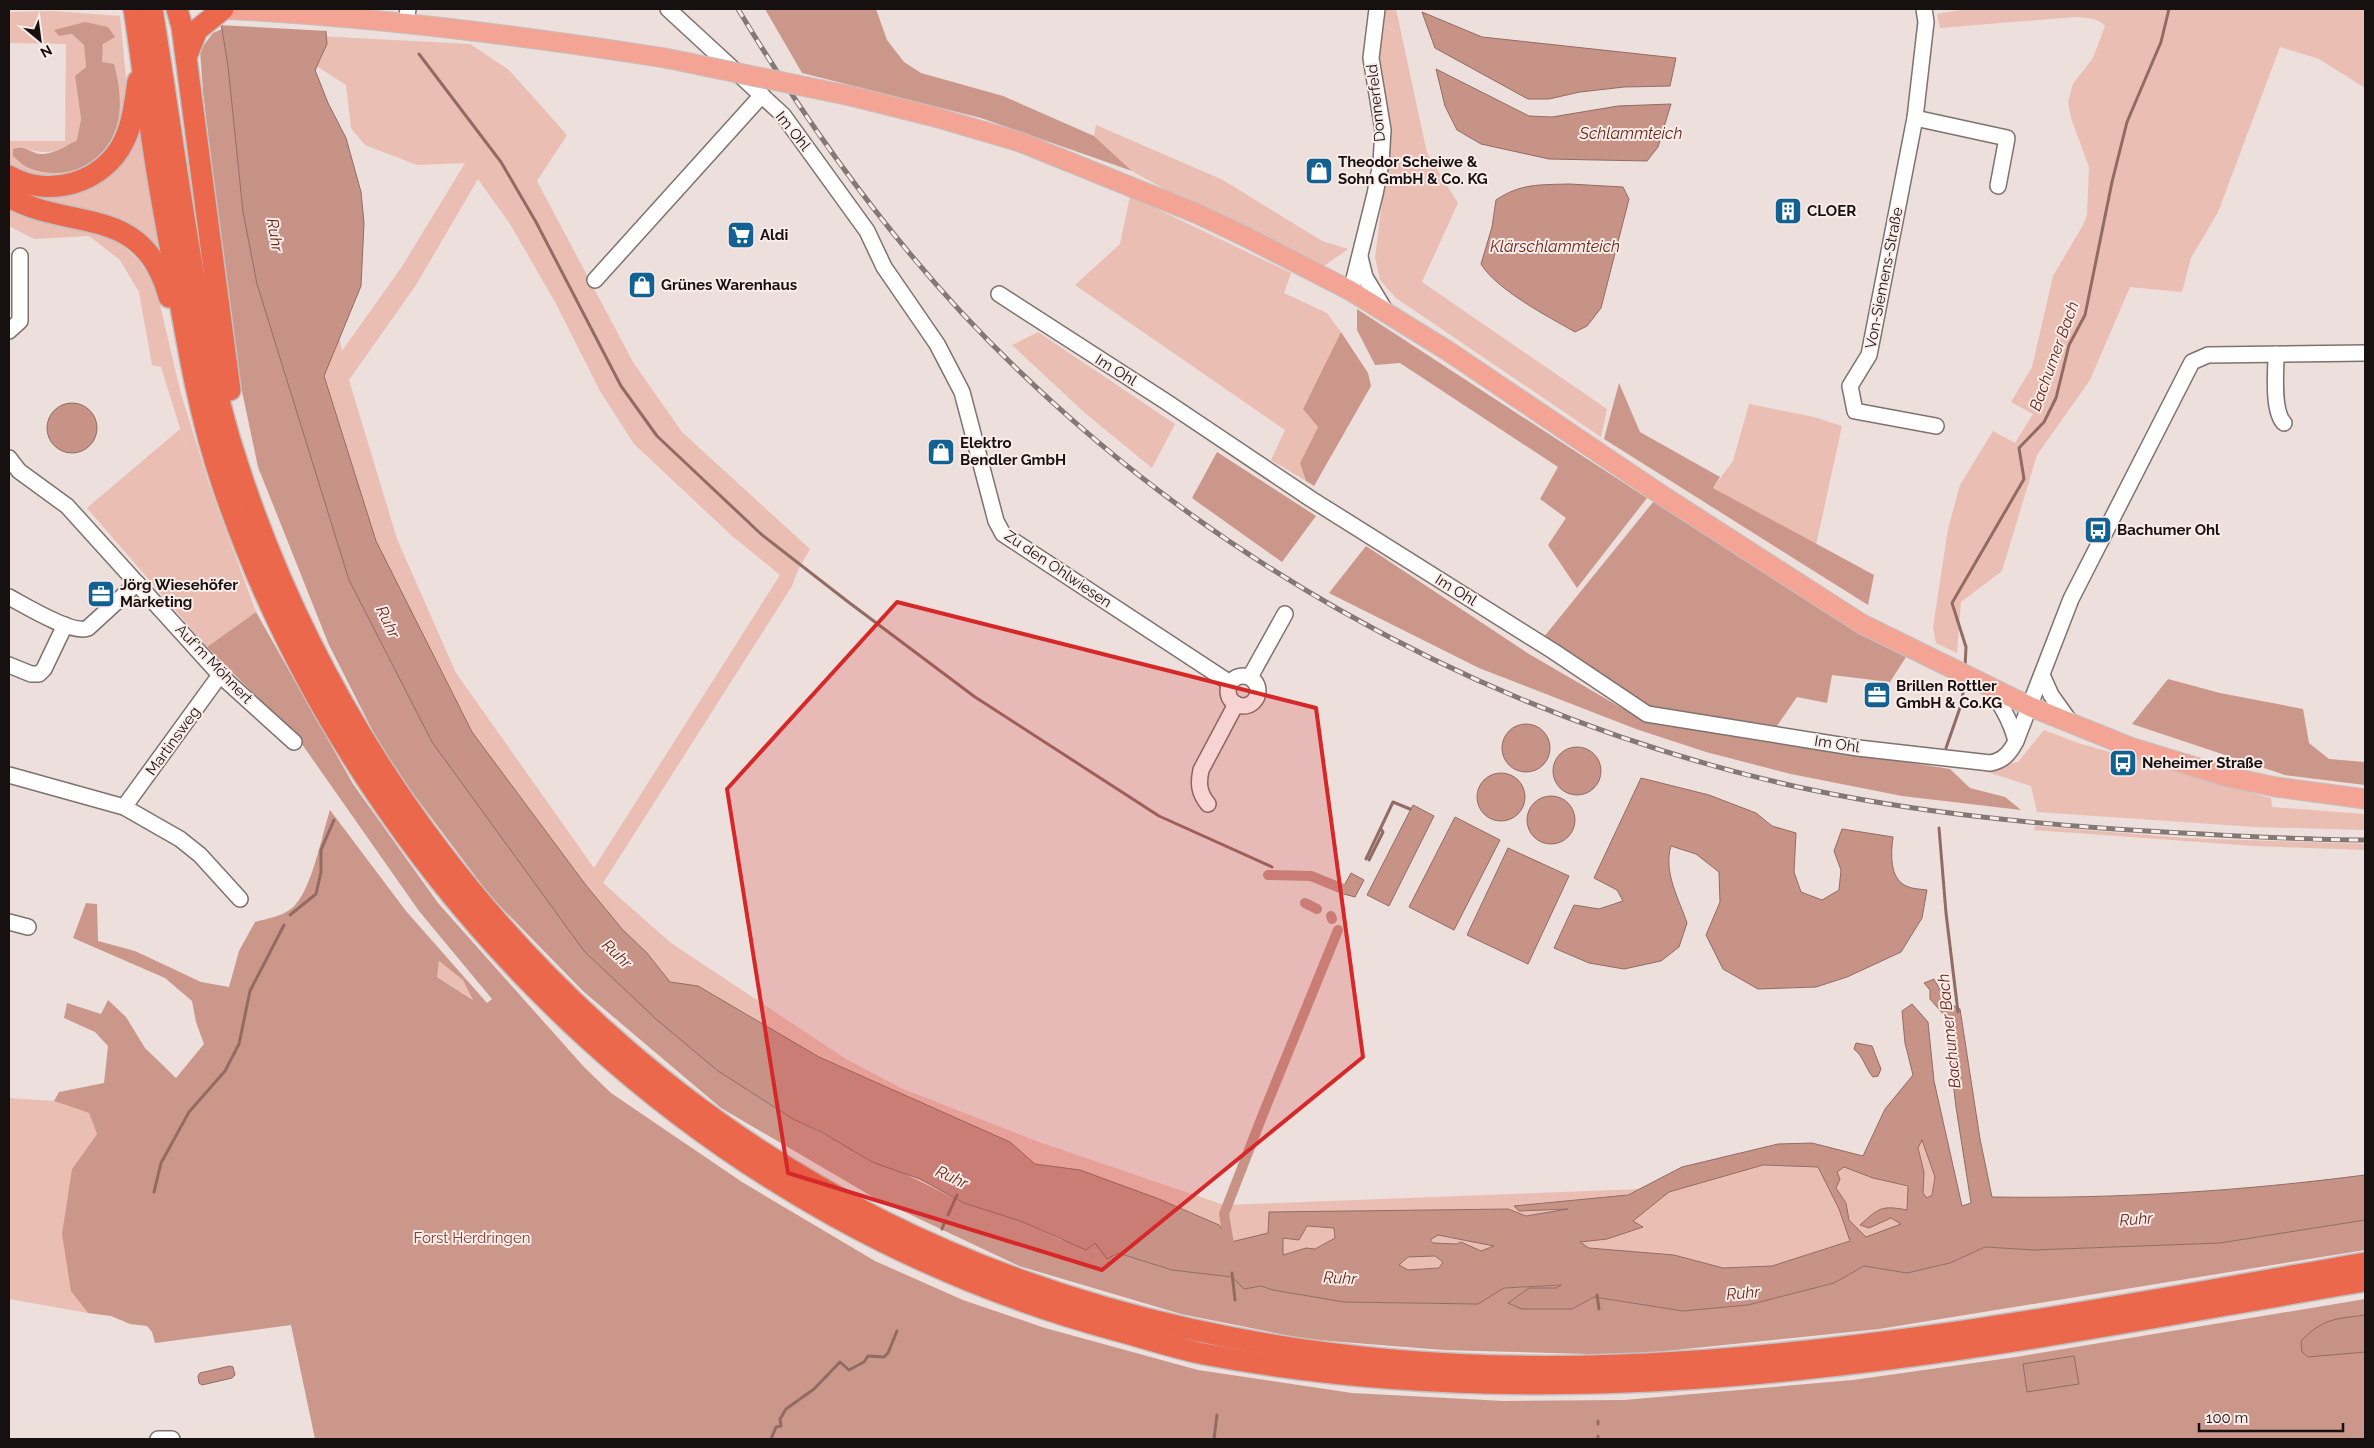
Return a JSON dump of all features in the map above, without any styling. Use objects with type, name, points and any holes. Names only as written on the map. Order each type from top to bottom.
[{"type":"highway","points":[[134,9],[151,59],[211,364],[231,446],[278,571],[300,620],[348,714],[380,767],[444,857],[507,934],[566,996],[638,1061],[691,1102],[795,1174],[876,1219],[920,1240],[970,1262],[1039,1288],[1153,1322],[1259,1344],[1329,1354],[1419,1362],[1552,1367],[1676,1362],[1785,1353],[1966,1331],[2365,1263]]},
{"type":"highway","points":[[152,9],[151,59],[155,163],[192,374]]},
{"type":"highway","points":[[177,9],[182,27],[241,475]]},
{"type":"highway","points":[[186,57],[197,30],[222,9]]},
{"type":"highway","points":[[9,176],[32,185],[61,186],[89,177],[108,163],[124,141],[151,59]]},
{"type":"highway","points":[[9,197],[43,210],[103,224],[127,235],[142,247],[163,279],[180,340],[192,374],[221,481],[256,572],[285,637],[366,780],[429,868],[493,945],[554,1008],[628,1076],[727,1151],[785,1188],[871,1236],[965,1279],[1034,1306],[1092,1324],[1200,1353],[1327,1372],[1418,1380],[1550,1384],[1674,1380],[1795,1370],[1975,1348],[2365,1281]]},
{"type":"main road","points":[[222,9],[328,15],[407,16],[520,36],[665,58],[851,96],[935,117],[1020,142],[1198,214],[1351,291],[1448,351],[1660,494],[1847,614],[1987,686],[2031,707],[2130,747],[2228,777],[2276,787],[2365,799]]},
{"type":"street","name":"Im Ohl","points":[[668,9],[783,115],[866,231],[884,267],[937,344]]},
{"type":"street","name":"Donnerfeld","points":[[1351,291],[1381,163],[1382,130],[1371,58],[1377,9]]},
{"type":"street","name":"Von-Siemens-Straße","points":[[1924,9],[1926,22],[1915,118],[1869,355],[1850,386],[1856,411],[1936,426]]},
{"type":"street","points":[[595,280],[762,95]]},
{"type":"street","points":[[1915,118],[2007,138],[1998,186]]},
{"type":"street","points":[[9,331],[20,321],[20,256]]},
{"type":"street","name":"Donnerfeld","points":[[1360,256],[1365,277],[1387,314]]},
{"type":"street","name":"Im Ohl","points":[[999,294],[1165,401],[1311,499],[1552,651],[1647,714],[1858,748],[1990,763],[1997,762],[2011,751],[2016,741]]},
{"type":"street","name":"Zu den Ohlwiesen","points":[[937,344],[962,392],[996,522],[1003,534],[1230,683]]},
{"type":"street","points":[[2016,741],[2031,707],[2071,600],[2192,362],[2208,355],[2365,353]]},
{"type":"street","points":[[2276,354],[2276,397],[2279,419],[2284,423]]},
{"type":"street","name":"Auf'm Möhnert","points":[[9,458],[18,471],[67,506],[220,675],[294,742]]},
{"type":"street","points":[[9,597],[65,625],[80,630],[88,628],[137,583]]},
{"type":"street","points":[[1250,677],[1285,614]]},
{"type":"street","points":[[9,665],[35,675],[39,674],[44,669],[65,625]]},
{"type":"street","name":"Martinsweg","points":[[124,807],[220,675]]},
{"type":"street","points":[[1241,676],[1250,677],[1258,688],[1256,698],[1245,706],[1236,704],[1228,692],[1230,683],[1241,676]]},
{"type":"street","points":[[2042,676],[2051,695],[2072,724]]},
{"type":"street","points":[[1987,686],[2006,713],[2016,741]]},
{"type":"street","points":[[1208,804],[1202,797],[1198,782],[1201,770],[1236,704]]},
{"type":"street","points":[[9,775],[124,807],[180,839],[200,855],[240,899]]},
{"type":"street","points":[[9,922],[28,927]]},
{"type":"street","points":[[158,1439],[172,1439]]},
{"type":"highlighted area","points":[[897,602],[1316,708],[1363,1057],[1102,1270],[788,1173],[727,789]]},
{"type":"shaded area","points":[[1385,9],[1396,9],[1427,153],[1458,203],[1422,282],[1607,409],[1601,437],[1396,298],[1380,280],[1375,257],[1391,133],[1378,62]]},
{"type":"shaded area","points":[[1966,9],[2365,9],[2365,88],[2319,59],[2280,47],[2218,212],[2191,258],[2182,292],[2130,287],[2090,380],[2037,455],[2002,571],[1961,602],[1957,653],[1936,643],[1933,627],[1948,529],[1960,485],[1993,431],[2015,443],[2033,414],[2011,402],[2032,367],[2053,276],[2087,215],[2089,167],[2071,118],[2068,102],[2073,84],[2093,58],[2105,26],[2095,19],[2074,17],[1940,28],[1937,14]]},
{"type":"shaded area","points":[[53,11],[120,16],[127,88],[126,113],[117,140],[99,161],[80,173],[32,180],[9,167],[9,141],[65,141],[66,44],[9,43],[9,12]],"holes":[[[108,27],[74,171],[22,146],[38,151],[50,152],[77,140],[81,119],[75,76],[86,67],[84,45],[72,34],[59,36]]]},
{"type":"shaded area","points":[[259,33],[470,44],[509,70],[567,135],[537,181],[633,362],[682,432],[810,549],[798,570],[792,586],[603,883],[671,943],[846,1059],[903,1089],[1039,1142],[1224,1205],[1640,1189],[1620,1197],[1515,1207],[1519,1211],[1575,1208],[1526,1216],[1508,1209],[1269,1212],[1268,1233],[1231,1242],[1219,1225],[1159,1199],[1080,1170],[1035,1164],[1010,1142],[819,1057],[698,986],[670,982],[647,953],[622,929],[585,884],[441,690],[388,589],[330,409],[301,266]],"holes":[[[318,67],[346,85],[351,128],[365,145],[417,165],[465,163],[403,265],[342,351],[324,264],[305,91]],[[478,179],[510,224],[555,302],[600,391],[634,444],[731,535],[780,575],[594,868],[456,673],[397,539],[349,380],[416,285]]]},
{"type":"shaded area","points":[[140,118],[160,261],[41,204],[17,188],[65,191]]},
{"type":"shaded area","points":[[1096,125],[1223,180],[1322,241],[1348,249],[1324,266],[1168,191],[1132,171],[1094,136]]},
{"type":"shaded area","points":[[1130,196],[1291,273],[1284,293],[1327,313],[1341,332],[1303,409],[1318,427],[1300,463],[1306,481],[1271,460],[1285,430],[1075,285],[1120,244]]},
{"type":"shaded area","points":[[9,211],[40,221],[79,228],[116,240],[137,259],[155,284],[181,394],[210,487],[256,612],[207,647],[87,508],[180,429],[189,457],[161,367],[152,365],[139,292],[120,260],[89,236],[34,239],[9,226]]},
{"type":"shaded area","points":[[1038,332],[1175,424],[1152,468],[1085,413],[1012,345]]},
{"type":"shaded area","points":[[1749,404],[1814,417],[1842,426],[1816,545],[1713,488],[1733,461]]},
{"type":"shaded area","points":[[2044,730],[2078,743],[2271,798],[2272,807],[2365,814],[2365,830],[2255,827],[2037,812],[2031,786],[1978,769],[2018,762]]},
{"type":"shaded area","points":[[2035,826],[2187,838],[2365,844],[2365,850],[2254,846],[2034,830]]},
{"type":"shaded area","points":[[439,961],[464,980],[474,1000],[436,976]]},
{"type":"shaded area","points":[[9,1098],[54,1101],[89,1113],[97,1134],[72,1169],[71,1291],[88,1313],[9,1299]]},
{"type":"shaded area","points":[[1922,1139],[1935,1177],[1932,1195],[1927,1199],[1923,1193],[1924,1172],[1918,1148]]},
{"type":"shaded area","points":[[1763,1165],[1818,1167],[1839,1209],[1850,1241],[1772,1266],[1723,1268],[1674,1255],[1589,1248],[1579,1242],[1607,1239],[1642,1226],[1633,1221],[1669,1192]]},
{"type":"shaded area","points":[[1844,1167],[1873,1178],[1908,1187],[1907,1210],[1881,1209],[1872,1214],[1861,1225],[1869,1228],[1891,1218],[1901,1224],[1866,1237],[1849,1220],[1846,1203],[1836,1188],[1840,1179],[1837,1172]]},
{"type":"shaded area","points":[[1307,1226],[1334,1228],[1335,1238],[1315,1249],[1306,1248],[1283,1255],[1283,1238]]},
{"type":"shaded area","points":[[1438,1235],[1496,1246],[1481,1251],[1461,1242],[1458,1244],[1433,1243],[1430,1240]]},
{"type":"shaded area","points":[[1435,1256],[1443,1262],[1439,1268],[1408,1270],[1399,1265],[1408,1257]]},
{"type":"green space","points":[[765,9],[876,9],[887,40],[904,62],[921,73],[1003,96],[1094,136],[1132,171],[981,118],[802,73]]},
{"type":"green space","points":[[85,22],[108,27],[115,37],[103,44],[102,62],[114,64],[119,85],[119,114],[113,136],[96,158],[72,171],[58,173],[29,168],[13,156],[13,149],[21,148],[44,154],[59,150],[77,140],[81,119],[75,76],[86,67],[84,45],[72,34],[59,36],[54,30]]},
{"type":"green space","points":[[222,29],[228,66],[243,212],[257,284],[349,580],[432,742],[584,951],[718,1071],[793,1119],[964,1203],[1023,1222],[1061,1240],[1095,1243],[1118,1253],[1172,1270],[1232,1277],[1244,1289],[1261,1286],[1273,1290],[1344,1302],[1478,1304],[1504,1288],[1563,1285],[1556,1288],[1529,1288],[1572,1309],[1593,1297],[1683,1311],[1748,1305],[1834,1283],[1864,1266],[1907,1273],[1950,1263],[1985,1247],[2034,1250],[2220,1243],[2365,1220],[2365,1250],[1879,1329],[1626,1355],[1443,1350],[1305,1339],[1181,1314],[1019,1266],[873,1197],[721,1108],[584,992],[491,897],[387,759],[329,645],[258,467],[235,358],[203,92],[200,50],[213,33]]},
{"type":"green space","points":[[1357,309],[1647,498],[1577,588],[1548,545],[1566,518],[1540,499],[1558,467],[1400,363],[1375,365],[1357,330]]},
{"type":"green space","points":[[1341,332],[1368,373],[1371,386],[1314,486],[1306,481],[1300,463],[1318,427],[1303,409]]},
{"type":"green space","points":[[1619,383],[1640,432],[1720,477],[1713,488],[1874,575],[1868,605],[1604,439]]},
{"type":"green space","points":[[1217,452],[1316,516],[1282,562],[1192,498]]},
{"type":"green space","points":[[1654,501],[1906,657],[1890,682],[1832,675],[1827,703],[1797,697],[1777,726],[1649,707],[1543,638]]},
{"type":"green space","points":[[1366,546],[1529,654],[1639,718],[1950,769],[1970,788],[2005,797],[2021,810],[1902,796],[1791,774],[1706,752],[1636,729],[1479,668],[1329,593]]},
{"type":"green space","name":"Forst Herdringen","points":[[256,612],[353,784],[438,903],[584,1067],[611,1093],[742,1182],[875,1261],[963,1300],[1045,1328],[1198,1370],[1352,1393],[1504,1401],[1624,1400],[1853,1380],[2016,1357],[2365,1299],[2365,1439],[315,1439],[291,1325],[155,1343],[152,1332],[147,1326],[130,1324],[111,1316],[88,1313],[71,1291],[62,1234],[72,1169],[97,1134],[89,1113],[54,1101],[59,1092],[104,1083],[108,1046],[95,1032],[64,1018],[67,1003],[101,1014],[108,1000],[126,1017],[145,1048],[176,1078],[204,1044],[196,1022],[192,1001],[165,978],[73,938],[86,903],[97,904],[98,941],[135,951],[201,982],[229,987],[239,951],[255,922],[284,913],[299,901],[315,863],[330,810],[406,911],[487,1003],[492,999],[419,911],[297,737],[207,647]],"holes":[[[439,961],[463,980],[473,1000],[437,977]]]},
{"type":"green space","points":[[2168,679],[2220,693],[2303,709],[2309,743],[2329,759],[2365,762],[2365,785],[2285,775],[2132,724]]},
{"type":"water","points":[[216,9],[324,9],[327,44],[315,70],[328,103],[346,138],[361,192],[364,223],[361,286],[324,376],[376,541],[472,732],[585,884],[622,929],[647,953],[670,982],[698,986],[819,1057],[1010,1142],[1035,1164],[1080,1170],[1159,1199],[1219,1225],[1231,1242],[1268,1233],[1269,1212],[1508,1209],[1526,1216],[1568,1209],[1519,1211],[1514,1206],[1628,1195],[1682,1167],[1778,1144],[1812,1143],[1863,1156],[1885,1109],[1913,1075],[1905,1043],[1902,1011],[1912,1004],[1928,1022],[1934,1081],[1962,1206],[1971,1203],[1956,1107],[1945,1016],[1930,999],[1930,990],[1924,983],[1934,979],[1947,1002],[1960,1009],[1980,1139],[1992,1197],[2086,1197],[2179,1193],[2319,1181],[2365,1175],[2365,1220],[2220,1243],[2034,1250],[1985,1247],[1950,1263],[1907,1273],[1864,1266],[1834,1283],[1748,1305],[1683,1311],[1594,1297],[1572,1309],[1522,1309],[1508,1303],[1529,1288],[1556,1288],[1561,1285],[1504,1288],[1478,1304],[1344,1302],[1273,1290],[1261,1286],[1244,1289],[1232,1277],[1172,1270],[1118,1253],[1107,1259],[1095,1243],[1086,1250],[1023,1222],[964,1203],[920,1179],[872,1162],[823,1133],[793,1119],[718,1071],[657,1020],[584,951],[432,742],[349,580],[257,284],[243,212],[228,66],[222,29]],"holes":[[[1922,1140],[1935,1177],[1932,1195],[1927,1198],[1923,1193],[1924,1172],[1918,1148]],[[1763,1165],[1818,1167],[1839,1209],[1850,1241],[1772,1266],[1723,1268],[1674,1255],[1589,1248],[1580,1242],[1607,1239],[1643,1227],[1633,1221],[1669,1192]],[[1844,1167],[1873,1178],[1908,1186],[1907,1210],[1881,1209],[1860,1225],[1869,1228],[1891,1218],[1901,1224],[1866,1237],[1849,1220],[1846,1203],[1836,1188],[1840,1179],[1837,1172]],[[1307,1226],[1334,1228],[1335,1238],[1315,1249],[1306,1248],[1283,1255],[1283,1238],[1299,1240]],[[1438,1235],[1494,1246],[1481,1251],[1461,1242],[1457,1244],[1433,1243],[1430,1240]],[[1435,1256],[1443,1262],[1439,1268],[1408,1270],[1399,1265],[1408,1257]]]},
{"type":"water","name":"Schlammteich","points":[[1422,12],[1482,37],[1676,58],[1670,86],[1624,87],[1580,92],[1549,99],[1528,99],[1435,48]]},
{"type":"water","name":"Schlammteich","points":[[1436,69],[1529,116],[1552,117],[1618,106],[1671,104],[1658,147],[1647,161],[1549,159],[1481,144],[1457,130],[1445,106]]},
{"type":"water","name":"Klärschlammteich","points":[[1569,184],[1623,187],[1629,199],[1601,308],[1587,326],[1575,332],[1510,293],[1488,274],[1481,264],[1492,227],[1496,200],[1514,190],[1531,186]]},
{"type":"water","points":[[67,403],[77,403],[90,410],[97,423],[97,433],[90,446],[77,453],[67,453],[58,449],[51,442],[47,433],[47,423],[51,414],[58,407]]},
{"type":"water","points":[[1526,724],[1535,726],[1543,731],[1548,739],[1550,748],[1548,757],[1543,765],[1535,770],[1526,772],[1517,770],[1509,765],[1504,757],[1502,748],[1504,739],[1509,731],[1517,726]]},
{"type":"water","points":[[1577,747],[1586,749],[1594,754],[1599,762],[1601,771],[1599,780],[1594,788],[1586,793],[1577,795],[1568,793],[1560,788],[1555,780],[1553,771],[1555,762],[1560,754],[1568,749]]},
{"type":"water","points":[[1501,773],[1510,775],[1518,780],[1523,788],[1525,797],[1523,806],[1518,814],[1510,819],[1501,821],[1492,819],[1484,814],[1479,806],[1477,797],[1479,788],[1484,780],[1492,775]]},
{"type":"water","points":[[1641,778],[1709,795],[1756,813],[1772,826],[1796,833],[1794,872],[1801,892],[1822,900],[1839,890],[1841,870],[1834,851],[1842,829],[1893,837],[1892,864],[1900,882],[1908,887],[1927,890],[1922,918],[1901,952],[1847,977],[1816,987],[1758,989],[1723,969],[1706,935],[1720,902],[1719,872],[1696,854],[1671,846],[1669,856],[1670,875],[1687,923],[1679,947],[1661,961],[1624,969],[1589,963],[1554,948],[1574,905],[1599,909],[1623,901],[1617,890],[1594,878]]},
{"type":"water","points":[[1551,796],[1560,798],[1568,803],[1573,811],[1575,820],[1573,829],[1568,837],[1560,842],[1551,844],[1542,842],[1534,837],[1529,829],[1527,820],[1529,811],[1534,803],[1542,798]]},
{"type":"water","points":[[1413,805],[1434,816],[1389,906],[1367,895]]},
{"type":"water","points":[[1455,817],[1500,840],[1454,930],[1409,907]]},
{"type":"water","points":[[1508,848],[1569,876],[1528,964],[1467,935]]},
{"type":"water","points":[[1351,873],[1364,880],[1355,897],[1340,893]]},
{"type":"water","points":[[1856,1043],[1872,1046],[1881,1069],[1878,1076],[1873,1077],[1870,1074],[1860,1055],[1854,1049]]},
{"type":"water","points":[[2365,1315],[2365,1352],[2308,1357],[2302,1352],[2301,1341],[2316,1328],[2330,1321]]},
{"type":"water","points":[[2074,1356],[2079,1384],[2027,1392],[2023,1364]]},
{"type":"water","points":[[230,1366],[233,1367],[235,1375],[232,1378],[202,1385],[199,1383],[198,1376],[200,1373]]},
{"type":"pier","points":[[213,9],[327,9],[328,31],[218,25]]},
{"type":"waterway","name":"Bachumer Bach","points":[[1965,668],[1966,647],[1952,603],[2024,479],[2019,448],[2044,422],[2056,398],[2069,345],[2085,315],[2112,182],[2127,122],[2161,42],[2169,9]]},
{"type":"waterway","points":[[419,54],[501,162],[536,222],[621,386],[657,436],[761,534],[975,697],[1159,816],[1272,867]]},
{"type":"waterway","name":"Bachumer Bach","points":[[1946,748],[1962,702],[1964,681]]},
{"type":"waterway","points":[[1366,859],[1393,802],[1410,809]]},
{"type":"waterway","points":[[290,915],[316,894],[321,872],[321,850],[334,820]]},
{"type":"waterway","name":"Bachumer Bach","points":[[1939,828],[1946,913],[1958,1012]]},
{"type":"waterway","points":[[1369,860],[1383,832],[1381,829]]},
{"type":"waterway","points":[[1268,875],[1311,876],[1343,889]]},
{"type":"waterway","points":[[1305,903],[1317,909]]},
{"type":"waterway","points":[[154,1192],[161,1163],[189,1112],[225,1071],[239,1044],[250,991],[284,925]]},
{"type":"waterway","points":[[1229,1244],[1224,1214],[1338,930]]},
{"type":"waterway","points":[[948,1215],[957,1195]]},
{"type":"waterway","points":[[942,1229],[945,1221]]},
{"type":"waterway","points":[[1232,1273],[1235,1300]]},
{"type":"waterway","name":"Ruhr","points":[[1639,1292],[1677,1299],[1710,1296]]},
{"type":"waterway","points":[[1597,1295],[1599,1309]]},
{"type":"waterway","points":[[771,1439],[776,1427],[781,1426],[780,1419],[786,1409],[814,1389],[840,1362],[849,1370],[864,1362],[868,1356],[884,1357],[888,1353],[897,1331]]},
{"type":"waterway","points":[[1214,1439],[1217,1415]]},
{"type":"railway","points":[[738,9],[814,128],[899,241],[961,312],[1047,397],[1139,475],[1237,546],[1340,610],[1447,666],[1558,714],[1672,754],[1789,785],[1838,795],[1935,811],[2083,827],[2274,838],[2365,840]]},
{"type":"place","name":"Theodor Scheiwe & Sohn GmbH & Co. KG","points":[[1319,171]]},
{"type":"place","name":"CLOER","points":[[1788,211]]},
{"type":"place","name":"Aldi","points":[[741,235]]},
{"type":"place","name":"Grünes Warenhaus","points":[[642,285]]},
{"type":"place","name":"Elektro Bendler GmbH","points":[[941,452]]},
{"type":"place","name":"Bachumer Ohl","points":[[2098,530]]},
{"type":"place","name":"Jörg Wiesehöfer Marketing","points":[[101,594]]},
{"type":"place","name":"Brillen Rottler GmbH & Co.KG","points":[[1877,695]]},
{"type":"place","name":"Neheimer Straße","points":[[2123,763]]}]
